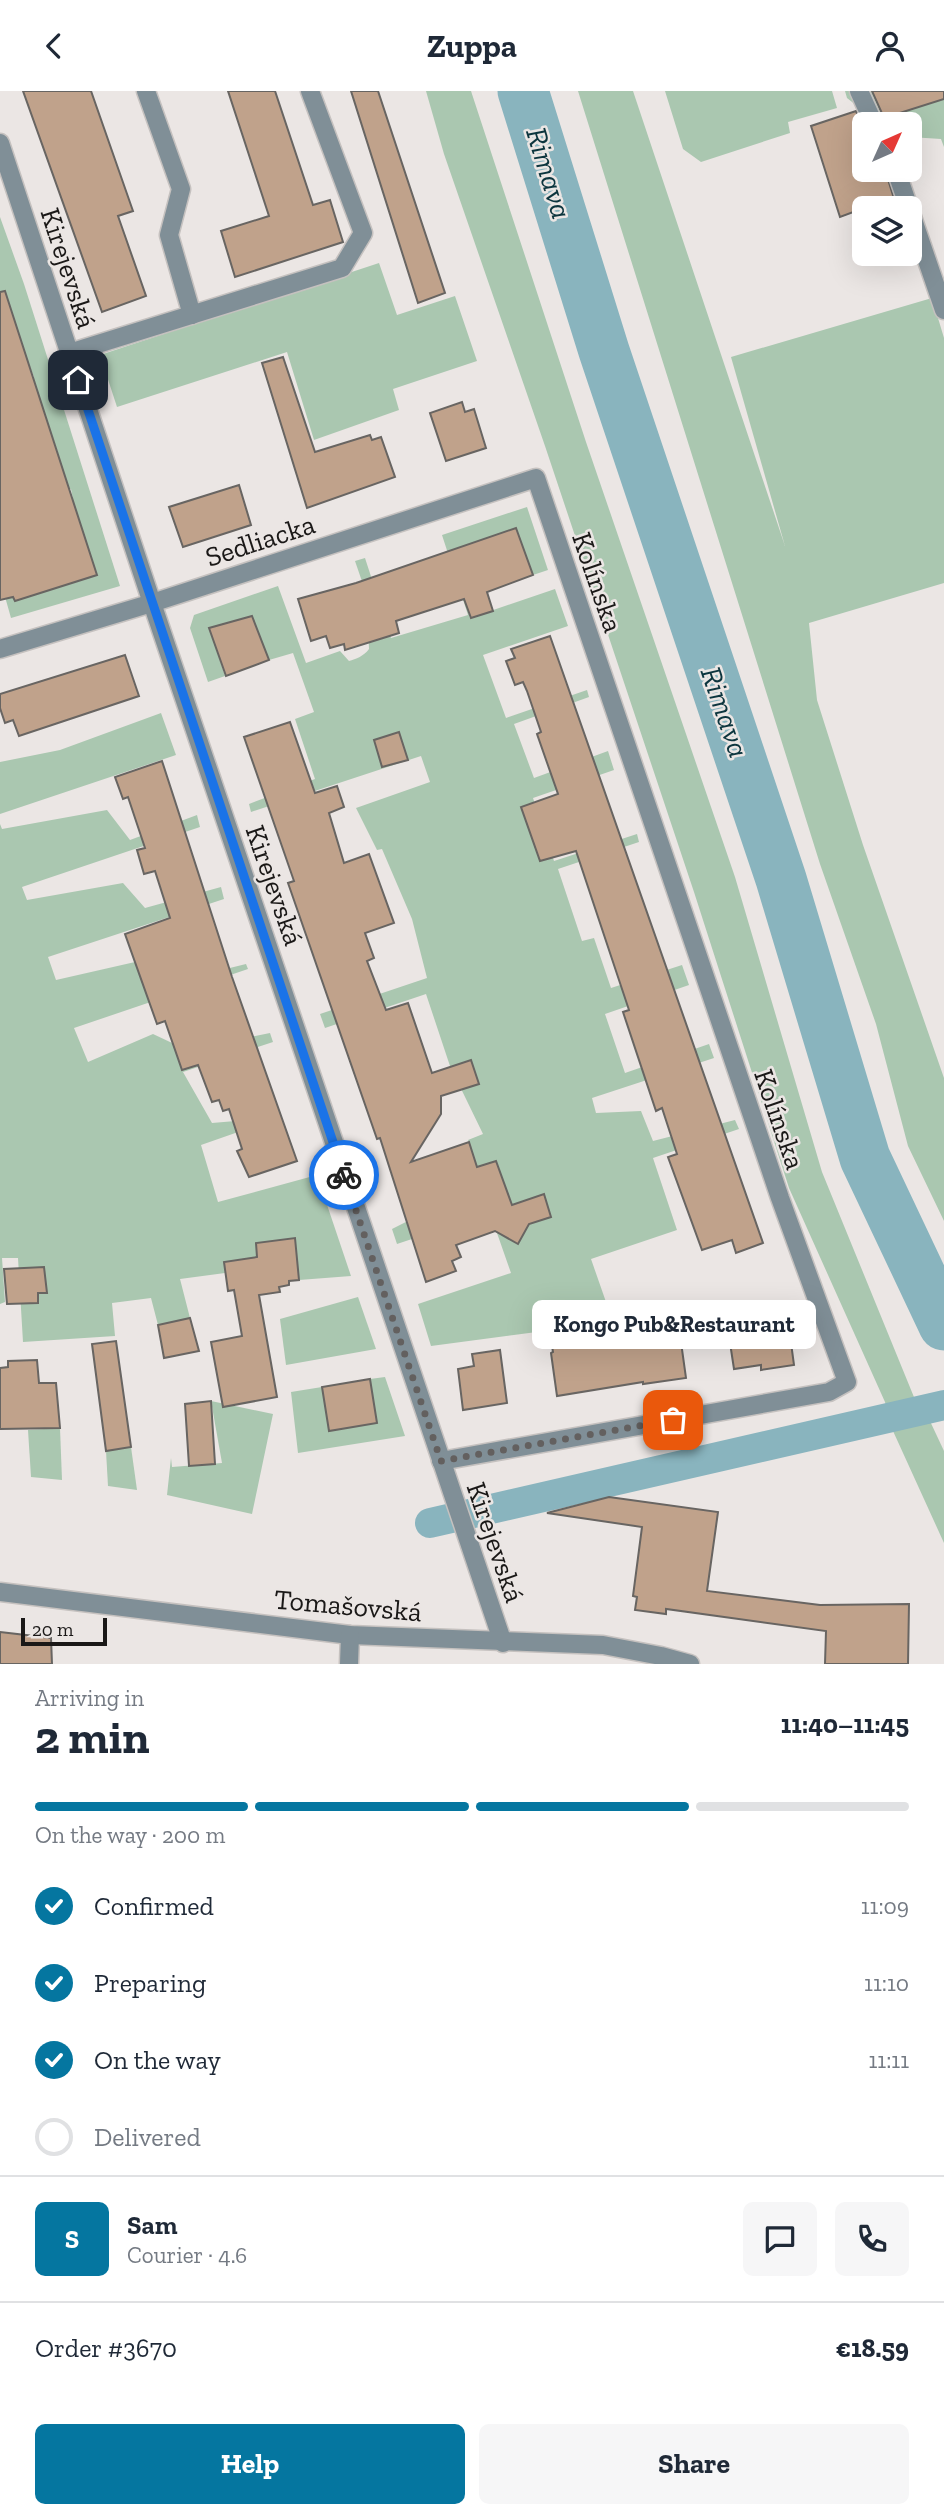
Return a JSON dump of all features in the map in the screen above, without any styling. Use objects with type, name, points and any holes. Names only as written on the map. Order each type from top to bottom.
[{"type":"street","points":[[146,91],[181,190],[169,235],[192,315]]},
{"type":"street","points":[[69,353],[342,268],[363,233],[310,91]]},
{"type":"street","name":"Kirejevská","points":[[0,143],[152,603],[503,1643]]},
{"type":"street","points":[[922,247],[944,310]]},
{"type":"street","name":"Sedliacka","points":[[0,649],[152,603],[536,478]]},
{"type":"street","name":"Kolínska","points":[[441,1461],[830,1392],[846,1381],[775,1185],[536,478]]},
{"type":"street","name":"Tomašovská","points":[[0,1593],[349,1635],[603,1645],[690,1664]]},
{"type":"street","points":[[349,1635],[349,1664]]},
{"type":"green space","points":[[426,91],[471,91],[586,442],[735,877],[822,1172],[916,1402],[929,1419],[944,1451],[944,1543],[893,1431],[885,1402],[789,1188],[694,892],[444,154]]},
{"type":"green space","points":[[578,91],[633,91],[785,546],[731,357],[932,298],[944,338],[944,583],[809,623],[817,700],[863,845],[944,1078],[944,1221],[908,1146],[876,1024],[820,864]]},
{"type":"green space","points":[[665,91],[832,91],[837,108],[788,122],[790,133],[701,162],[683,149]]},
{"type":"green space","points":[[845,91],[944,91],[944,147],[941,139],[922,138],[922,112],[865,112],[847,98]]},
{"type":"green space","points":[[0,217],[24,284],[120,586],[11,618],[0,579],[0,568],[15,601],[97,574],[84,535],[56,544],[4,522],[73,499],[71,489],[0,511],[58,453],[45,414],[17,423],[0,388],[34,377],[30,367],[0,377],[17,329],[5,291],[0,293]]},
{"type":"green space","points":[[379,263],[397,315],[455,296],[477,361],[393,389],[399,410],[314,440],[287,352],[117,407],[100,355]]},
{"type":"green space","points":[[527,507],[548,570],[533,575],[516,529],[466,604],[470,618],[555,589],[568,626],[483,655],[506,718],[587,690],[589,697],[514,724],[534,778],[608,751],[614,770],[533,798],[554,861],[637,834],[639,842],[558,869],[582,941],[594,938],[611,988],[682,965],[689,985],[605,1014],[625,1073],[709,1044],[714,1058],[592,1098],[596,1113],[641,1111],[653,1141],[735,1120],[739,1129],[653,1158],[677,1230],[591,1259],[613,1322],[431,1346],[418,1304],[511,1273],[490,1213],[397,1244],[392,1229],[477,1186],[477,1167],[468,1140],[483,1134],[450,1066],[426,994],[325,1028],[320,1014],[427,978],[412,919],[382,849],[377,850],[356,808],[430,782],[421,756],[251,812],[249,804],[315,779],[295,719],[314,712],[293,653],[269,660],[252,616],[215,627],[211,633],[225,676],[208,682],[190,628],[194,615],[278,586],[306,663],[340,651],[349,661],[369,649],[367,596],[355,561],[365,558],[391,638],[468,615],[442,535]]},
{"type":"green space","points":[[161,713],[176,755],[0,814],[0,762],[60,750]]},
{"type":"green space","points":[[107,810],[130,840],[197,815],[200,827],[22,887],[27,900],[123,883],[145,908],[221,887],[224,899],[48,957],[56,980],[135,962],[177,981],[246,964],[248,969],[74,1028],[88,1062],[153,1034],[187,1050],[270,1033],[273,1042],[183,1072],[212,1123],[281,1117],[201,1145],[218,1202],[317,1175],[351,1276],[299,1280],[294,1239],[257,1257],[224,1262],[225,1273],[180,1279],[190,1318],[158,1325],[151,1298],[112,1303],[115,1336],[23,1342],[18,1258],[2,1258],[5,1302],[0,1304],[0,824],[2,829]]},
{"type":"green space","points":[[358,1297],[376,1349],[286,1365],[280,1319]]},
{"type":"green space","points":[[385,1377],[405,1436],[298,1453],[291,1392],[322,1387],[329,1431],[372,1424],[376,1418],[370,1379]]},
{"type":"green space","points":[[211,1401],[273,1414],[252,1514],[167,1495],[171,1458],[172,1467],[222,1463]]},
{"type":"green space","points":[[60,1428],[62,1480],[31,1477],[28,1430]]},
{"type":"green space","points":[[131,1447],[137,1490],[108,1486],[106,1451]]},
{"type":"building","points":[[23,91],[91,91],[133,211],[118,216],[146,296],[102,312]]},
{"type":"building","points":[[228,91],[275,91],[313,205],[330,200],[343,242],[235,277],[221,231],[269,216]]},
{"type":"building","points":[[351,91],[378,91],[445,293],[418,303]]},
{"type":"building","points":[[872,91],[944,91],[944,99],[903,112],[881,112]]},
{"type":"building","points":[[852,112],[852,182],[889,182],[893,196],[852,196],[852,212],[840,217],[811,126]]},
{"type":"building","points":[[5,291],[97,575],[15,601],[13,597],[0,600],[0,292]]},
{"type":"building","points":[[283,357],[315,452],[370,435],[372,440],[381,437],[395,477],[307,508],[262,363]]},
{"type":"building","points":[[462,402],[465,412],[474,409],[486,448],[446,461],[430,413]]},
{"type":"building","points":[[239,485],[251,525],[183,547],[169,507]]},
{"type":"building","points":[[516,528],[533,575],[487,592],[493,611],[471,618],[464,599],[396,621],[399,633],[345,650],[344,644],[330,648],[326,636],[311,641],[298,599],[356,583]]},
{"type":"building","points":[[252,616],[269,660],[226,676],[209,628]]},
{"type":"building","points":[[550,636],[763,1243],[736,1253],[732,1240],[702,1250],[668,1157],[677,1154],[662,1108],[656,1111],[623,1012],[629,1010],[576,851],[540,861],[521,807],[558,794],[537,734],[541,732],[527,691],[523,682],[515,685],[506,661],[515,658],[511,649]]},
{"type":"building","points":[[125,655],[139,696],[19,736],[13,720],[5,723],[0,708],[0,694]]},
{"type":"building","points":[[290,722],[315,793],[337,786],[344,807],[329,813],[344,863],[369,854],[394,923],[365,933],[374,958],[367,961],[386,1010],[408,1003],[432,1073],[471,1060],[479,1084],[441,1096],[441,1114],[411,1162],[469,1142],[477,1167],[496,1161],[512,1205],[544,1194],[551,1217],[529,1224],[518,1244],[495,1231],[456,1245],[461,1257],[452,1261],[456,1271],[426,1282],[380,1138],[377,1139],[288,883],[294,881],[244,737]]},
{"type":"building","points":[[399,732],[408,760],[382,767],[374,740]]},
{"type":"building","points":[[162,761],[232,977],[297,1161],[249,1177],[237,1151],[242,1149],[229,1109],[223,1111],[219,1100],[212,1102],[198,1065],[182,1070],[165,1021],[157,1024],[125,934],[170,918],[155,871],[144,874],[137,850],[145,848],[128,797],[123,799],[115,777]]},
{"type":"building","points":[[295,1238],[299,1280],[289,1281],[289,1285],[279,1287],[280,1292],[259,1295],[277,1397],[223,1407],[211,1342],[242,1336],[234,1290],[228,1291],[224,1262],[257,1257],[256,1243]]},
{"type":"building","points":[[44,1267],[47,1293],[38,1293],[38,1303],[7,1304],[4,1269]]},
{"type":"building","points":[[751,1306],[752,1311],[786,1306],[794,1365],[761,1370],[761,1365],[734,1369],[725,1310]]},
{"type":"building","points":[[190,1318],[199,1351],[164,1358],[158,1325]]},
{"type":"building","points":[[632,1327],[635,1342],[680,1335],[686,1378],[557,1396],[552,1346],[563,1344],[562,1339],[568,1336]]},
{"type":"building","points":[[116,1341],[131,1447],[106,1451],[92,1344]]},
{"type":"building","points":[[500,1350],[507,1403],[463,1410],[458,1369],[474,1366],[472,1354]]},
{"type":"building","points":[[37,1360],[39,1383],[56,1383],[60,1428],[0,1429],[0,1368],[8,1367],[8,1361]]},
{"type":"building","points":[[370,1379],[377,1423],[329,1431],[322,1387]]},
{"type":"building","points":[[211,1401],[215,1464],[189,1466],[185,1404]]},
{"type":"building","points":[[609,1497],[718,1512],[707,1591],[820,1605],[909,1604],[908,1664],[825,1664],[826,1631],[666,1609],[666,1614],[635,1610],[637,1597],[633,1596],[642,1527],[547,1513]]},
{"type":"building","points":[[0,1632],[51,1638],[52,1664],[0,1664]]},
{"type":"waterway","name":"Rimava","points":[[523,91],[604,351],[781,879],[865,1158],[944,1325]]},
{"type":"waterway","points":[[430,1523],[944,1405]]},
{"type":"way so far","points":[[344,1175],[441,1461],[673,1420]]},
{"type":"place","name":"Kongo Pub&Restaurant","points":[[673,1420]]},
{"type":"route","points":[[78,380],[344,1175]]}]
